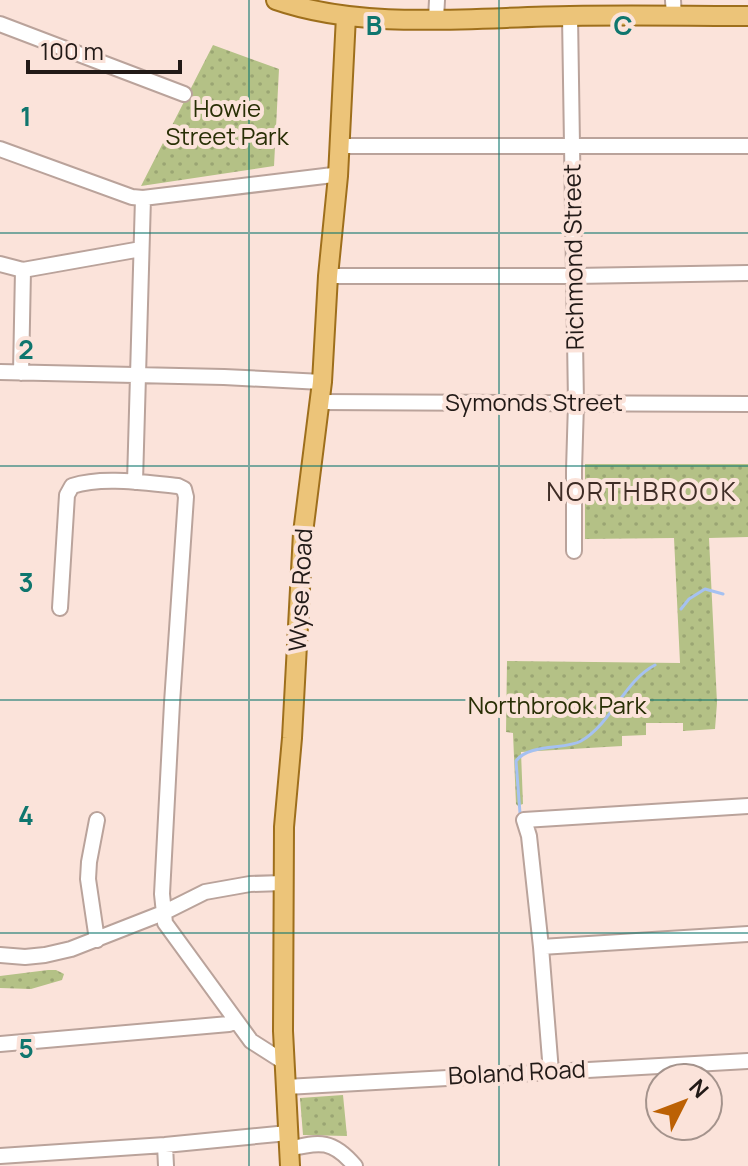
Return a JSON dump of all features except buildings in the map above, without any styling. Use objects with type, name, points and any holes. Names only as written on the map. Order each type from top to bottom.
[{"type":"main road","points":[[276,0],[346,16],[436,19],[570,16],[674,8],[748,16]]},
{"type":"main road","name":"Wyse Road","points":[[289,1149],[284,1062],[284,827],[303,533],[322,382],[338,176],[346,16]]},
{"type":"street","points":[[436,19],[437,0]]},
{"type":"street","name":"Richmond Street","points":[[570,16],[576,403],[574,551]]},
{"type":"street","points":[[0,24],[184,94]]},
{"type":"street","points":[[340,146],[748,146]]},
{"type":"street","points":[[0,149],[132,197],[143,198],[338,176]]},
{"type":"street","points":[[135,482],[143,198]]},
{"type":"street","points":[[0,264],[23,270],[141,249]]},
{"type":"street","points":[[21,373],[23,270]]},
{"type":"street","points":[[328,276],[748,273]]},
{"type":"street","points":[[0,372],[322,382]]},
{"type":"street","name":"Symonds Street","points":[[320,402],[748,404]]},
{"type":"street","points":[[60,608],[67,495],[72,486],[82,482],[135,482],[184,489],[163,913],[165,923],[251,1041],[284,1062]]},
{"type":"street","points":[[551,1072],[541,947],[529,836],[524,820],[748,806]]},
{"type":"street","points":[[97,820],[88,879],[97,940]]},
{"type":"street","points":[[0,955],[45,955],[97,940],[205,892],[250,884],[283,883]]},
{"type":"street","points":[[541,947],[748,934]]},
{"type":"street","points":[[0,1044],[236,1021]]},
{"type":"street","name":"Boland Road","points":[[286,1087],[748,1061]]},
{"type":"street","points":[[0,1156],[50,1159],[165,1145],[289,1149],[321,1143],[339,1149],[355,1166]]},
{"type":"street","points":[[165,1145],[166,1166]]},
{"type":"green space","name":"Howie Street Park","points":[[213,45],[279,69],[274,166],[141,186]]},
{"type":"green space","name":"Northbrook Park","points":[[585,464],[748,464],[748,537],[709,538],[717,703],[715,729],[683,731],[683,723],[646,723],[646,735],[622,736],[622,746],[521,752],[523,804],[520,808],[516,804],[513,733],[506,732],[507,661],[680,663],[674,538],[585,539]]},
{"type":"green space","points":[[48,970],[64,974],[62,980],[31,989],[0,988],[0,976]]},
{"type":"green space","points":[[343,1095],[347,1136],[303,1135],[300,1098]]},
{"type":"waterway","points":[[681,609],[689,599],[705,589],[723,594]]},
{"type":"waterway","points":[[520,813],[516,761],[538,749],[581,741],[601,724],[635,681],[655,665]]},
{"type":"district","name":"NORTHBROOK","points":[[642,492]]}]
